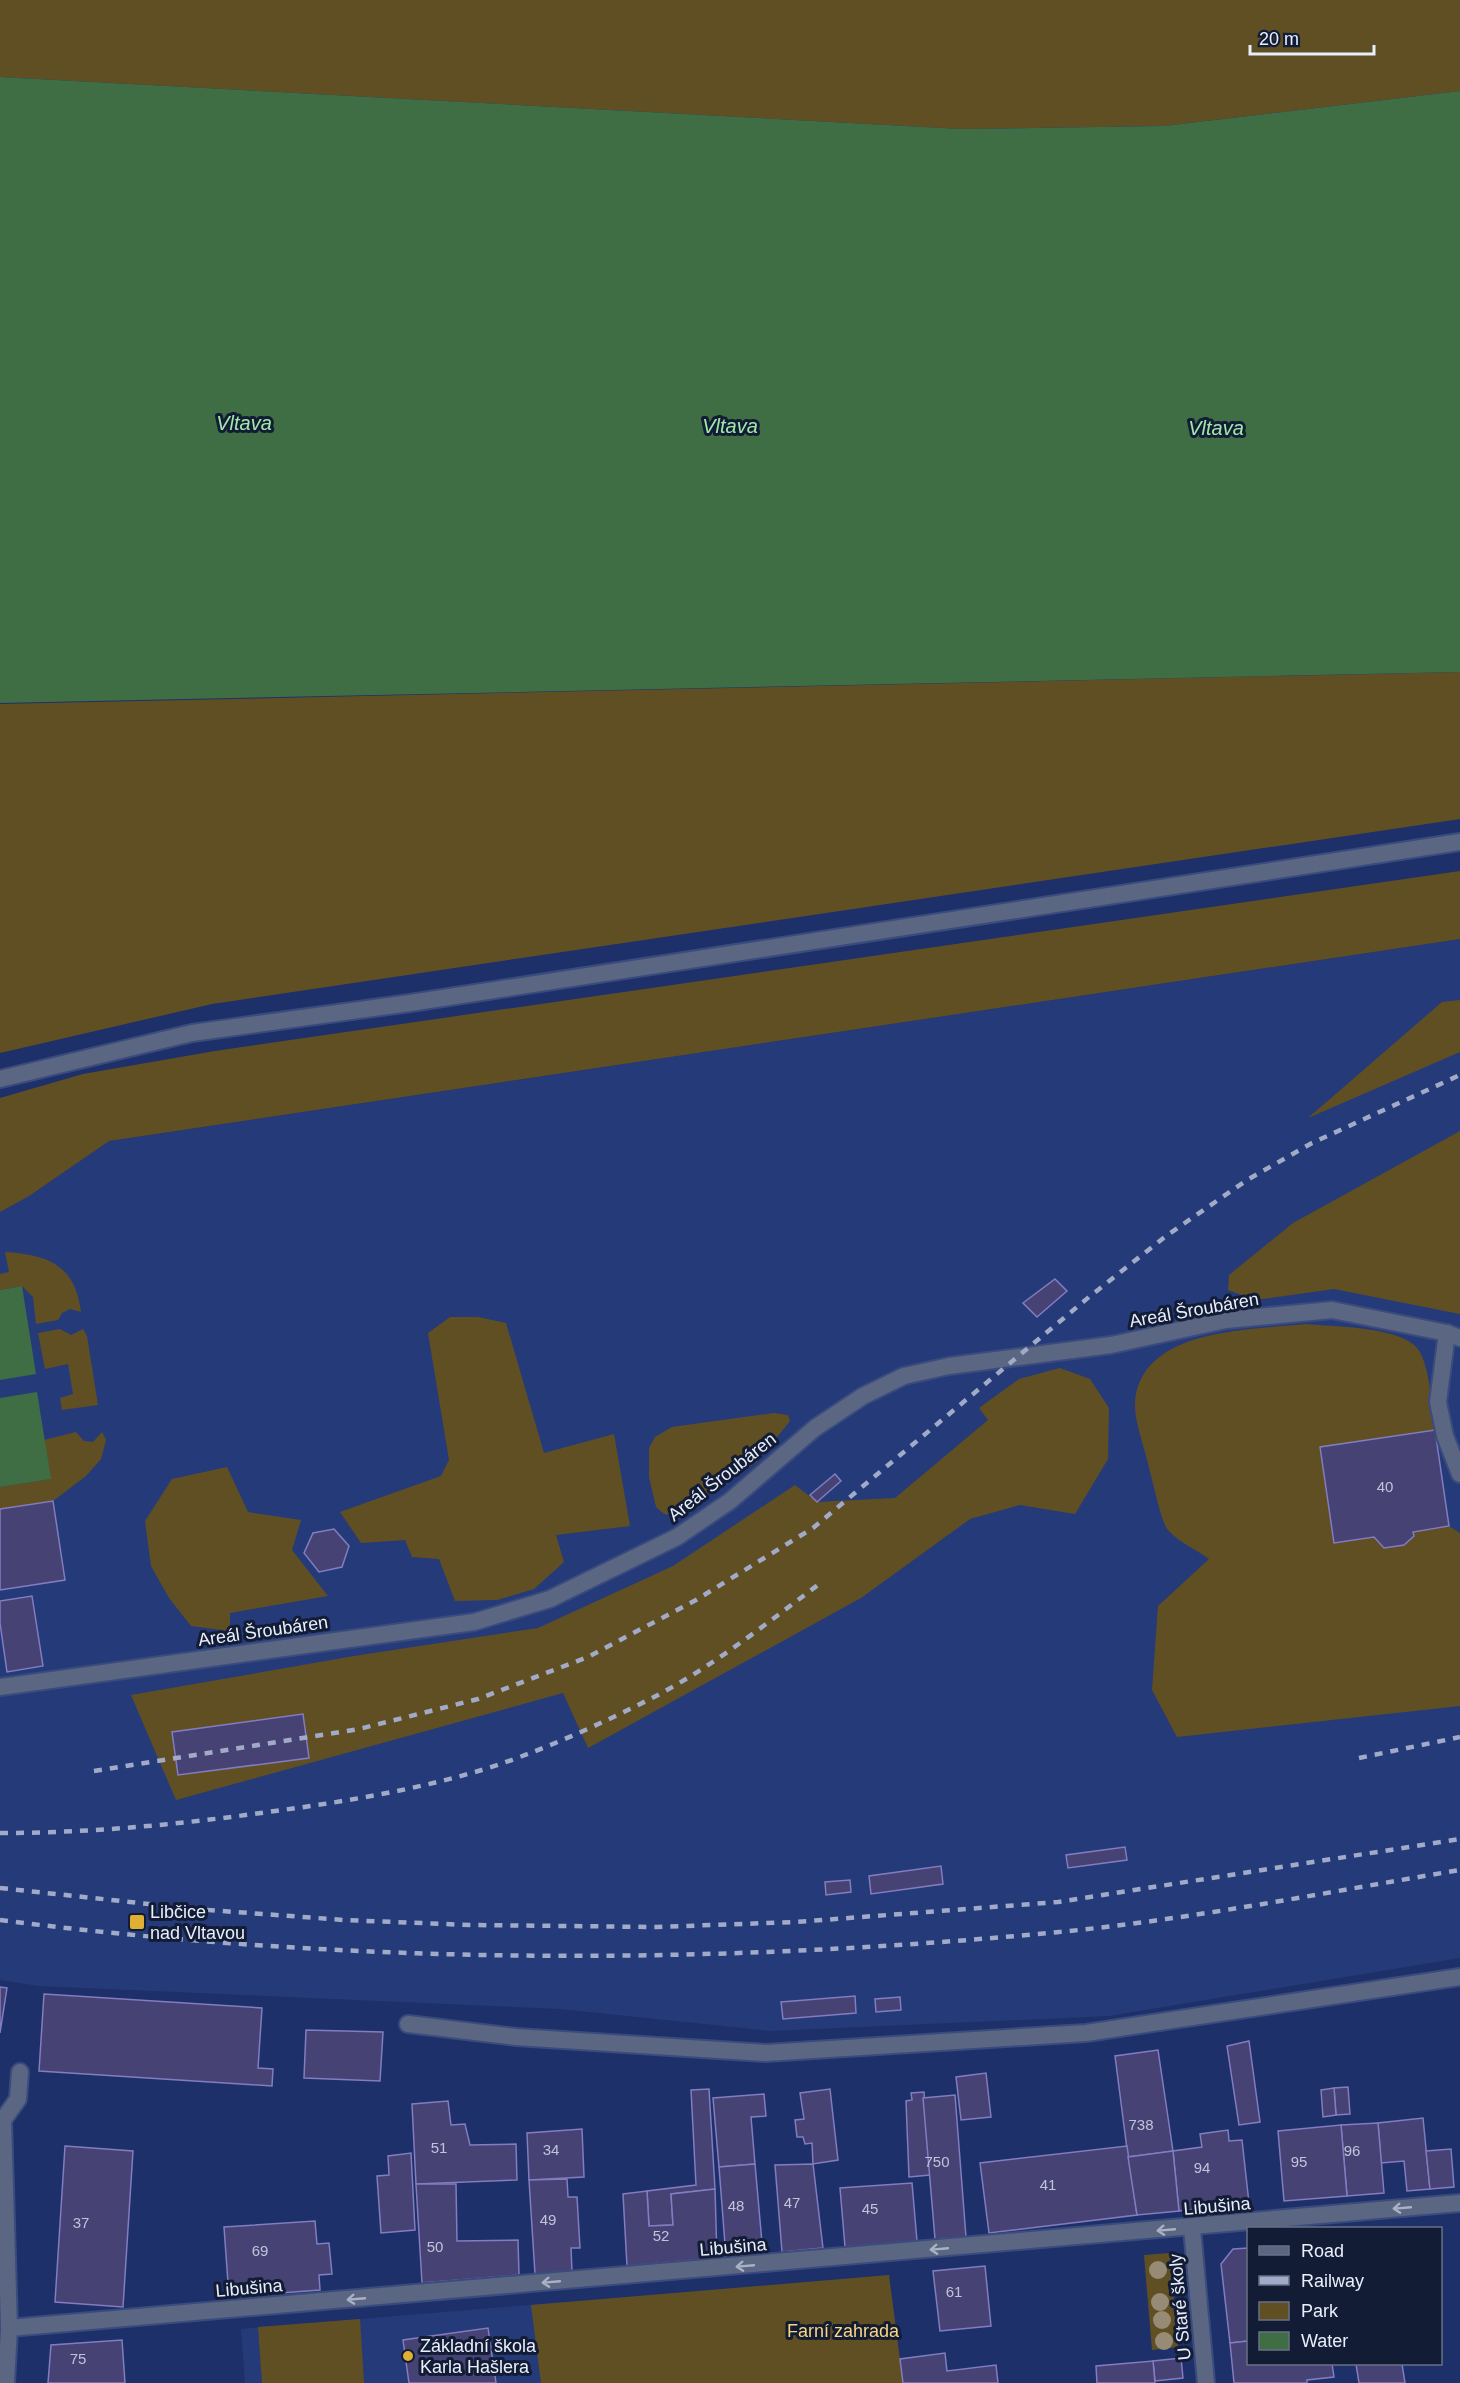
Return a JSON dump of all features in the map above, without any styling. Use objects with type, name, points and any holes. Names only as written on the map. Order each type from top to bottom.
[{"type":"street","points":[[0,1079],[192,1033],[410,1004],[1460,842]]},
{"type":"street","name":"Areál Šroubáren","points":[[0,1687],[474,1622],[519,1611],[550,1599],[677,1537],[730,1501],[815,1428],[863,1396],[904,1376],[960,1364],[1111,1345],[1226,1320],[1332,1311],[1454,1335]]},
{"type":"street","points":[[1454,1335],[1438,1402],[1445,1436],[1460,1474]]},
{"type":"street","points":[[408,2024],[516,2037],[766,2052],[1086,2033],[1460,1977]]},
{"type":"street","points":[[6,2383],[9,2328],[3,2120],[18,2099],[20,2072]]},
{"type":"street","name":"Libušina","points":[[9,2328],[1192,2228],[1460,2203]]},
{"type":"street","name":"U Staré školy","points":[[1192,2228],[1206,2383]]},
{"type":"shaded area","points":[[1460,939],[1460,1958],[1109,2016],[771,2031],[560,2009],[39,1986],[0,1980],[0,1172],[109,1141]]},
{"type":"shaded area","name":"Základní škola Karla Hašlera","points":[[565,2302],[577,2383],[245,2383],[241,2329]]},
{"type":"green space","points":[[0,0],[1460,0],[1460,91],[1164,126],[961,129],[0,77]]},
{"type":"green space","points":[[1460,672],[1460,819],[212,1004],[0,1053],[0,704]]},
{"type":"green space","points":[[1460,871],[1460,939],[109,1141],[29,1196],[0,1212],[0,1098],[83,1074],[215,1051]]},
{"type":"green space","points":[[1460,1000],[1460,1052],[1308,1118],[1442,1002]]},
{"type":"green space","points":[[1460,1131],[1460,1314],[1334,1289],[1255,1300],[1228,1290],[1229,1275],[1293,1223]]},
{"type":"green space","points":[[5,1252],[47,1260],[66,1273],[78,1296],[81,1312],[70,1309],[62,1313],[58,1320],[36,1324],[33,1297],[22,1286],[0,1290],[0,1274],[9,1272]]},
{"type":"green space","points":[[450,1317],[478,1317],[506,1323],[544,1453],[614,1434],[630,1526],[556,1535],[564,1562],[534,1589],[497,1600],[455,1601],[439,1559],[412,1557],[405,1540],[361,1543],[340,1512],[441,1476],[449,1460],[428,1333]]},
{"type":"green space","points":[[1306,1324],[1368,1329],[1400,1337],[1412,1343],[1424,1361],[1429,1380],[1435,1430],[1321,1447],[1335,1542],[1374,1537],[1384,1548],[1404,1545],[1414,1536],[1413,1532],[1449,1526],[1460,1533],[1460,1706],[1177,1737],[1152,1690],[1158,1606],[1209,1559],[1172,1534],[1162,1518],[1136,1416],[1135,1402],[1142,1378],[1156,1359],[1177,1346],[1229,1332]]},
{"type":"green space","points":[[60,1329],[71,1335],[83,1329],[87,1336],[98,1405],[62,1410],[60,1398],[73,1394],[68,1364],[45,1369],[38,1333]]},
{"type":"green space","points":[[1060,1368],[1090,1379],[1109,1408],[1108,1459],[1075,1514],[1020,1505],[970,1519],[861,1598],[588,1748],[563,1693],[176,1800],[131,1695],[354,1656],[538,1628],[673,1566],[795,1485],[817,1502],[895,1498],[988,1420],[979,1408],[1019,1379]]},
{"type":"green space","points":[[774,1413],[788,1415],[790,1421],[757,1462],[672,1515],[664,1514],[656,1507],[649,1477],[649,1448],[655,1437],[672,1427]]},
{"type":"green space","points":[[76,1432],[84,1441],[93,1442],[102,1432],[106,1440],[101,1459],[86,1476],[53,1501],[0,1509],[0,1487],[50,1479],[44,1440]]},
{"type":"green space","points":[[227,1467],[248,1512],[301,1520],[292,1550],[328,1596],[230,1613],[230,1631],[191,1626],[169,1598],[151,1566],[145,1521],[172,1479]]},
{"type":"green space","points":[[1170,2253],[1178,2347],[1152,2350],[1144,2255]]},
{"type":"green space","name":"Farní zahrada","points":[[889,2275],[903,2383],[541,2383],[531,2305]]},
{"type":"green space","points":[[360,2319],[364,2383],[262,2383],[258,2327]]},
{"type":"water","name":"Vltava","points":[[0,77],[961,129],[1164,126],[1460,91],[1460,672],[0,703]]},
{"type":"water","points":[[22,1286],[36,1374],[0,1380],[0,1290]]},
{"type":"water","points":[[37,1392],[51,1479],[0,1487],[0,1398]]},
{"type":"building","points":[[1055,1279],[1067,1291],[1037,1317],[1023,1303]]},
{"type":"building","points":[[1435,1430],[1449,1526],[1413,1532],[1414,1536],[1404,1545],[1384,1548],[1374,1537],[1334,1543],[1320,1447]]},
{"type":"building","points":[[835,1474],[841,1481],[817,1502],[810,1495]]},
{"type":"building","points":[[53,1501],[65,1580],[0,1590],[0,1509]]},
{"type":"building","points":[[334,1529],[349,1546],[342,1567],[319,1572],[304,1553],[313,1533]]},
{"type":"building","points":[[32,1596],[43,1666],[7,1672],[0,1623],[0,1601]]},
{"type":"building","points":[[303,1714],[309,1758],[178,1775],[172,1732]]},
{"type":"building","points":[[1125,1847],[1127,1860],[1068,1868],[1066,1855]]},
{"type":"building","points":[[941,1866],[943,1884],[871,1894],[869,1876]]},
{"type":"building","points":[[850,1880],[851,1892],[826,1895],[825,1882]]},
{"type":"building","points":[[0,1987],[7,1988],[0,2033]]},
{"type":"building","points":[[44,1994],[262,2008],[258,2068],[273,2069],[272,2086],[39,2071]]},
{"type":"building","points":[[855,1996],[856,2013],[783,2019],[781,2002]]},
{"type":"building","points":[[900,1997],[901,2010],[876,2012],[875,1999]]},
{"type":"building","points":[[306,2030],[383,2032],[380,2081],[304,2078]]},
{"type":"building","points":[[1249,2041],[1260,2122],[1239,2125],[1227,2046]]},
{"type":"building","points":[[1158,2050],[1173,2151],[1128,2157],[1115,2056]]},
{"type":"building","points":[[986,2073],[991,2117],[961,2120],[956,2077]]},
{"type":"building","points":[[1348,2087],[1350,2114],[1336,2115],[1334,2088]]},
{"type":"building","points":[[1334,2088],[1336,2115],[1323,2117],[1321,2090]]},
{"type":"building","points":[[709,2089],[715,2189],[671,2194],[673,2225],[649,2226],[647,2191],[696,2185],[691,2090]]},
{"type":"building","points":[[830,2089],[838,2160],[813,2164],[812,2143],[805,2144],[803,2137],[797,2137],[795,2120],[804,2119],[800,2093]]},
{"type":"building","points":[[924,2092],[930,2175],[909,2177],[906,2101],[912,2100],[911,2093]]},
{"type":"building","points":[[764,2094],[766,2116],[751,2117],[755,2164],[719,2167],[713,2098]]},
{"type":"building","points":[[955,2095],[966,2237],[935,2239],[923,2098]]},
{"type":"building","points":[[448,2101],[451,2125],[465,2124],[470,2145],[516,2144],[517,2180],[416,2184],[412,2104]]},
{"type":"building","points":[[1423,2118],[1430,2189],[1407,2191],[1404,2161],[1381,2163],[1378,2123]]},
{"type":"building","points":[[1378,2123],[1384,2193],[1347,2196],[1341,2125]]},
{"type":"building","points":[[1341,2125],[1347,2196],[1284,2201],[1278,2131]]},
{"type":"building","points":[[582,2129],[584,2177],[529,2180],[527,2133]]},
{"type":"building","points":[[1228,2130],[1229,2141],[1242,2140],[1249,2203],[1179,2211],[1173,2151],[1202,2147],[1200,2134]]},
{"type":"building","points":[[65,2146],[133,2151],[123,2307],[55,2302]]},
{"type":"building","points":[[1127,2146],[1137,2215],[989,2233],[980,2163]]},
{"type":"building","points":[[1451,2149],[1454,2187],[1430,2189],[1426,2151]]},
{"type":"building","points":[[1173,2151],[1179,2211],[1137,2215],[1128,2157]]},
{"type":"building","points":[[411,2153],[415,2230],[381,2233],[377,2176],[389,2175],[388,2156]]},
{"type":"building","points":[[755,2164],[763,2254],[726,2257],[719,2167]]},
{"type":"building","points":[[813,2164],[823,2248],[782,2252],[775,2165]]},
{"type":"building","points":[[567,2179],[568,2197],[577,2197],[580,2248],[571,2248],[572,2272],[535,2274],[529,2180]]},
{"type":"building","points":[[912,2183],[917,2241],[845,2247],[840,2188]]},
{"type":"building","points":[[416,2184],[456,2184],[457,2241],[518,2240],[519,2275],[422,2283]]},
{"type":"building","points":[[715,2189],[717,2258],[627,2266],[623,2194],[647,2191],[649,2226],[673,2225],[671,2194]]},
{"type":"building","points":[[315,2221],[317,2244],[329,2243],[332,2274],[319,2275],[320,2290],[229,2297],[224,2227]]},
{"type":"building","points":[[1247,2248],[1247,2341],[1230,2343],[1221,2264],[1233,2249]]},
{"type":"building","points":[[985,2266],[991,2326],[940,2331],[933,2271]]},
{"type":"building","points":[[488,2328],[496,2383],[409,2383],[403,2340]]},
{"type":"building","points":[[122,2340],[125,2383],[48,2383],[51,2345]]},
{"type":"building","points":[[1247,2341],[1247,2365],[1332,2365],[1334,2377],[1307,2380],[1307,2383],[1234,2383],[1230,2343]]},
{"type":"building","points":[[945,2353],[947,2371],[996,2365],[998,2383],[903,2383],[900,2359]]},
{"type":"building","points":[[1181,2358],[1183,2378],[1155,2381],[1153,2361]]},
{"type":"building","points":[[1153,2361],[1155,2383],[1097,2383],[1096,2366]]},
{"type":"building","points":[[1356,2365],[1402,2365],[1405,2383],[1359,2383]]},
{"type":"railway","points":[[94,1771],[359,1729],[478,1699],[588,1657],[696,1600],[813,1528],[1089,1297],[1166,1236],[1247,1180],[1312,1143],[1460,1075]]},
{"type":"railway","points":[[0,1833],[103,1829],[241,1816],[375,1795],[475,1772],[566,1739],[676,1685],[719,1658],[822,1582]]},
{"type":"railway","points":[[1359,1758],[1460,1737]]},
{"type":"railway","points":[[0,1888],[195,1909],[344,1920],[470,1925],[657,1927],[796,1922],[1058,1902],[1460,1839]]},
{"type":"railway","points":[[0,1920],[132,1935],[264,1946],[397,1953],[529,1956],[794,1951],[927,1943],[1110,1927],[1460,1870]]},
{"type":"place","name":"Libčice nad Vltavou","points":[[137,1922]]},
{"type":"place","name":"Základní škola Karla Hašlera","points":[[408,2356]]}]
